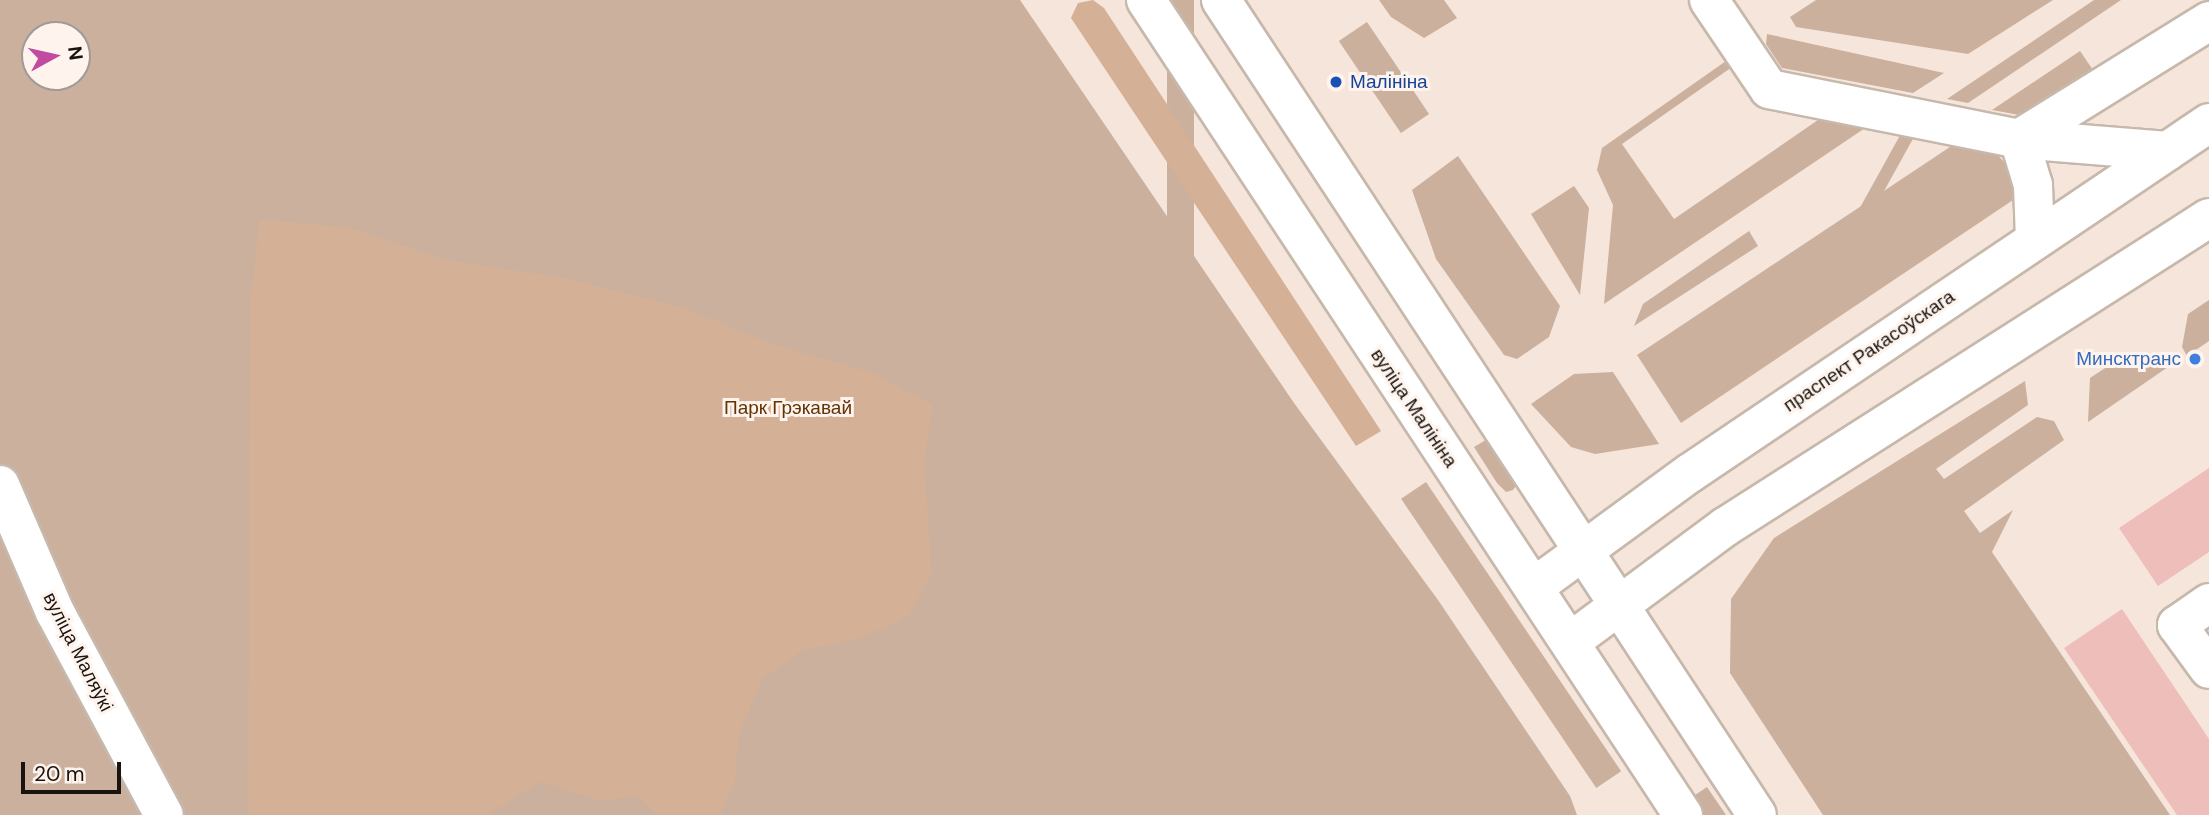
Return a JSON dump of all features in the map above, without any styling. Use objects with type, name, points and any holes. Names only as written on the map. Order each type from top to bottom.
[{"type":"main road","name":"вуліца Малініна","points":[[1146,0],[1683,815]]},
{"type":"main road","points":[[1221,0],[1757,815]]},
{"type":"main road","points":[[1709,0],[1769,89],[2019,139],[2168,150]]},
{"type":"main road","points":[[2019,139],[2209,20]]},
{"type":"main road","name":"праспект Ракасоўскага","points":[[1534,587],[2035,239],[2209,123]]},
{"type":"main road","points":[[2019,139],[2033,186],[2035,239]]},
{"type":"main road","points":[[1570,642],[1725,527],[2209,218]]},
{"type":"main road","name":"вуліца Маляўкі","points":[[0,485],[55,612],[163,815]]},
{"type":"main road","points":[[2209,603],[2177,625],[2209,669]]},
{"type":"green space","name":"Парк Грэкавай","points":[[0,0],[1020,0],[1294,403],[1438,600],[1570,796],[1577,815],[0,815]]},
{"type":"green space","points":[[1093,0],[1104,8],[1381,431],[1356,446],[1071,18],[1078,3]]},
{"type":"green space","points":[[1167,0],[1194,0],[1194,491],[1167,491]]},
{"type":"green space","points":[[1379,0],[1444,0],[1457,18],[1424,38],[1391,17]]},
{"type":"green space","points":[[1816,0],[2053,0],[1968,54],[1796,27],[1790,17]]},
{"type":"green space","points":[[2094,0],[2121,0],[1968,103],[1947,99]]},
{"type":"green space","points":[[1367,22],[1429,114],[1401,133],[1339,41]]},
{"type":"green space","points":[[1767,34],[1944,73],[1913,93],[1782,68],[1766,44]]},
{"type":"green space","points":[[2080,51],[2093,70],[2025,116],[1992,110]]},
{"type":"green space","points":[[1736,54],[1742,60],[1622,144],[1674,219],[1818,120],[1810,109],[1874,122],[1604,304],[1613,205],[1597,170],[1602,148]]},
{"type":"green space","points":[[1903,130],[1914,136],[1847,257],[1836,251]]},
{"type":"green space","points":[[1959,141],[1995,152],[2012,171],[2013,200],[1681,423],[1637,355]]},
{"type":"green space","points":[[1458,156],[1560,306],[1549,337],[1517,359],[1504,355],[1436,259],[1412,190]]},
{"type":"green space","points":[[1574,186],[1589,208],[1580,295],[1531,214]]},
{"type":"green space","points":[[259,219],[352,228],[446,260],[559,277],[685,308],[773,344],[874,373],[933,405],[924,461],[932,573],[908,617],[863,637],[802,651],[763,678],[739,733],[735,782],[720,815],[658,815],[637,796],[600,801],[540,782],[488,815],[248,815],[250,307]]},
{"type":"green space","points":[[1749,231],[1758,246],[1634,326],[1643,304]]},
{"type":"green space","points":[[2209,300],[2209,341],[2187,356],[2182,347],[2188,314]]},
{"type":"green space","points":[[2128,353],[2168,367],[2088,422],[2090,378]]},
{"type":"green space","points":[[1613,372],[1659,444],[1595,454],[1571,447],[1531,404],[1574,374]]},
{"type":"green space","points":[[2025,381],[2028,405],[1936,469],[1944,479],[2037,417],[2054,421],[2064,440],[1964,511],[1980,533],[2013,510],[1992,552],[2170,815],[1823,815],[1730,673],[1731,599],[1774,538]]},
{"type":"green space","points":[[1491,437],[1518,482],[1513,490],[1506,492],[1497,483],[1474,447]]},
{"type":"green space","points":[[1426,482],[1621,771],[1596,788],[1401,499]]},
{"type":"green space","points":[[1707,787],[1726,815],[1704,815],[1692,797]]},
{"type":"building","points":[[2209,468],[2209,552],[2158,586],[2119,528]]},
{"type":"building","points":[[2122,609],[2209,739],[2209,815],[2177,815],[2064,648]]},
{"type":"place","name":"Малініна","points":[[1336,82]]},
{"type":"place","name":"Минсктранс","points":[[2195,359]]}]
